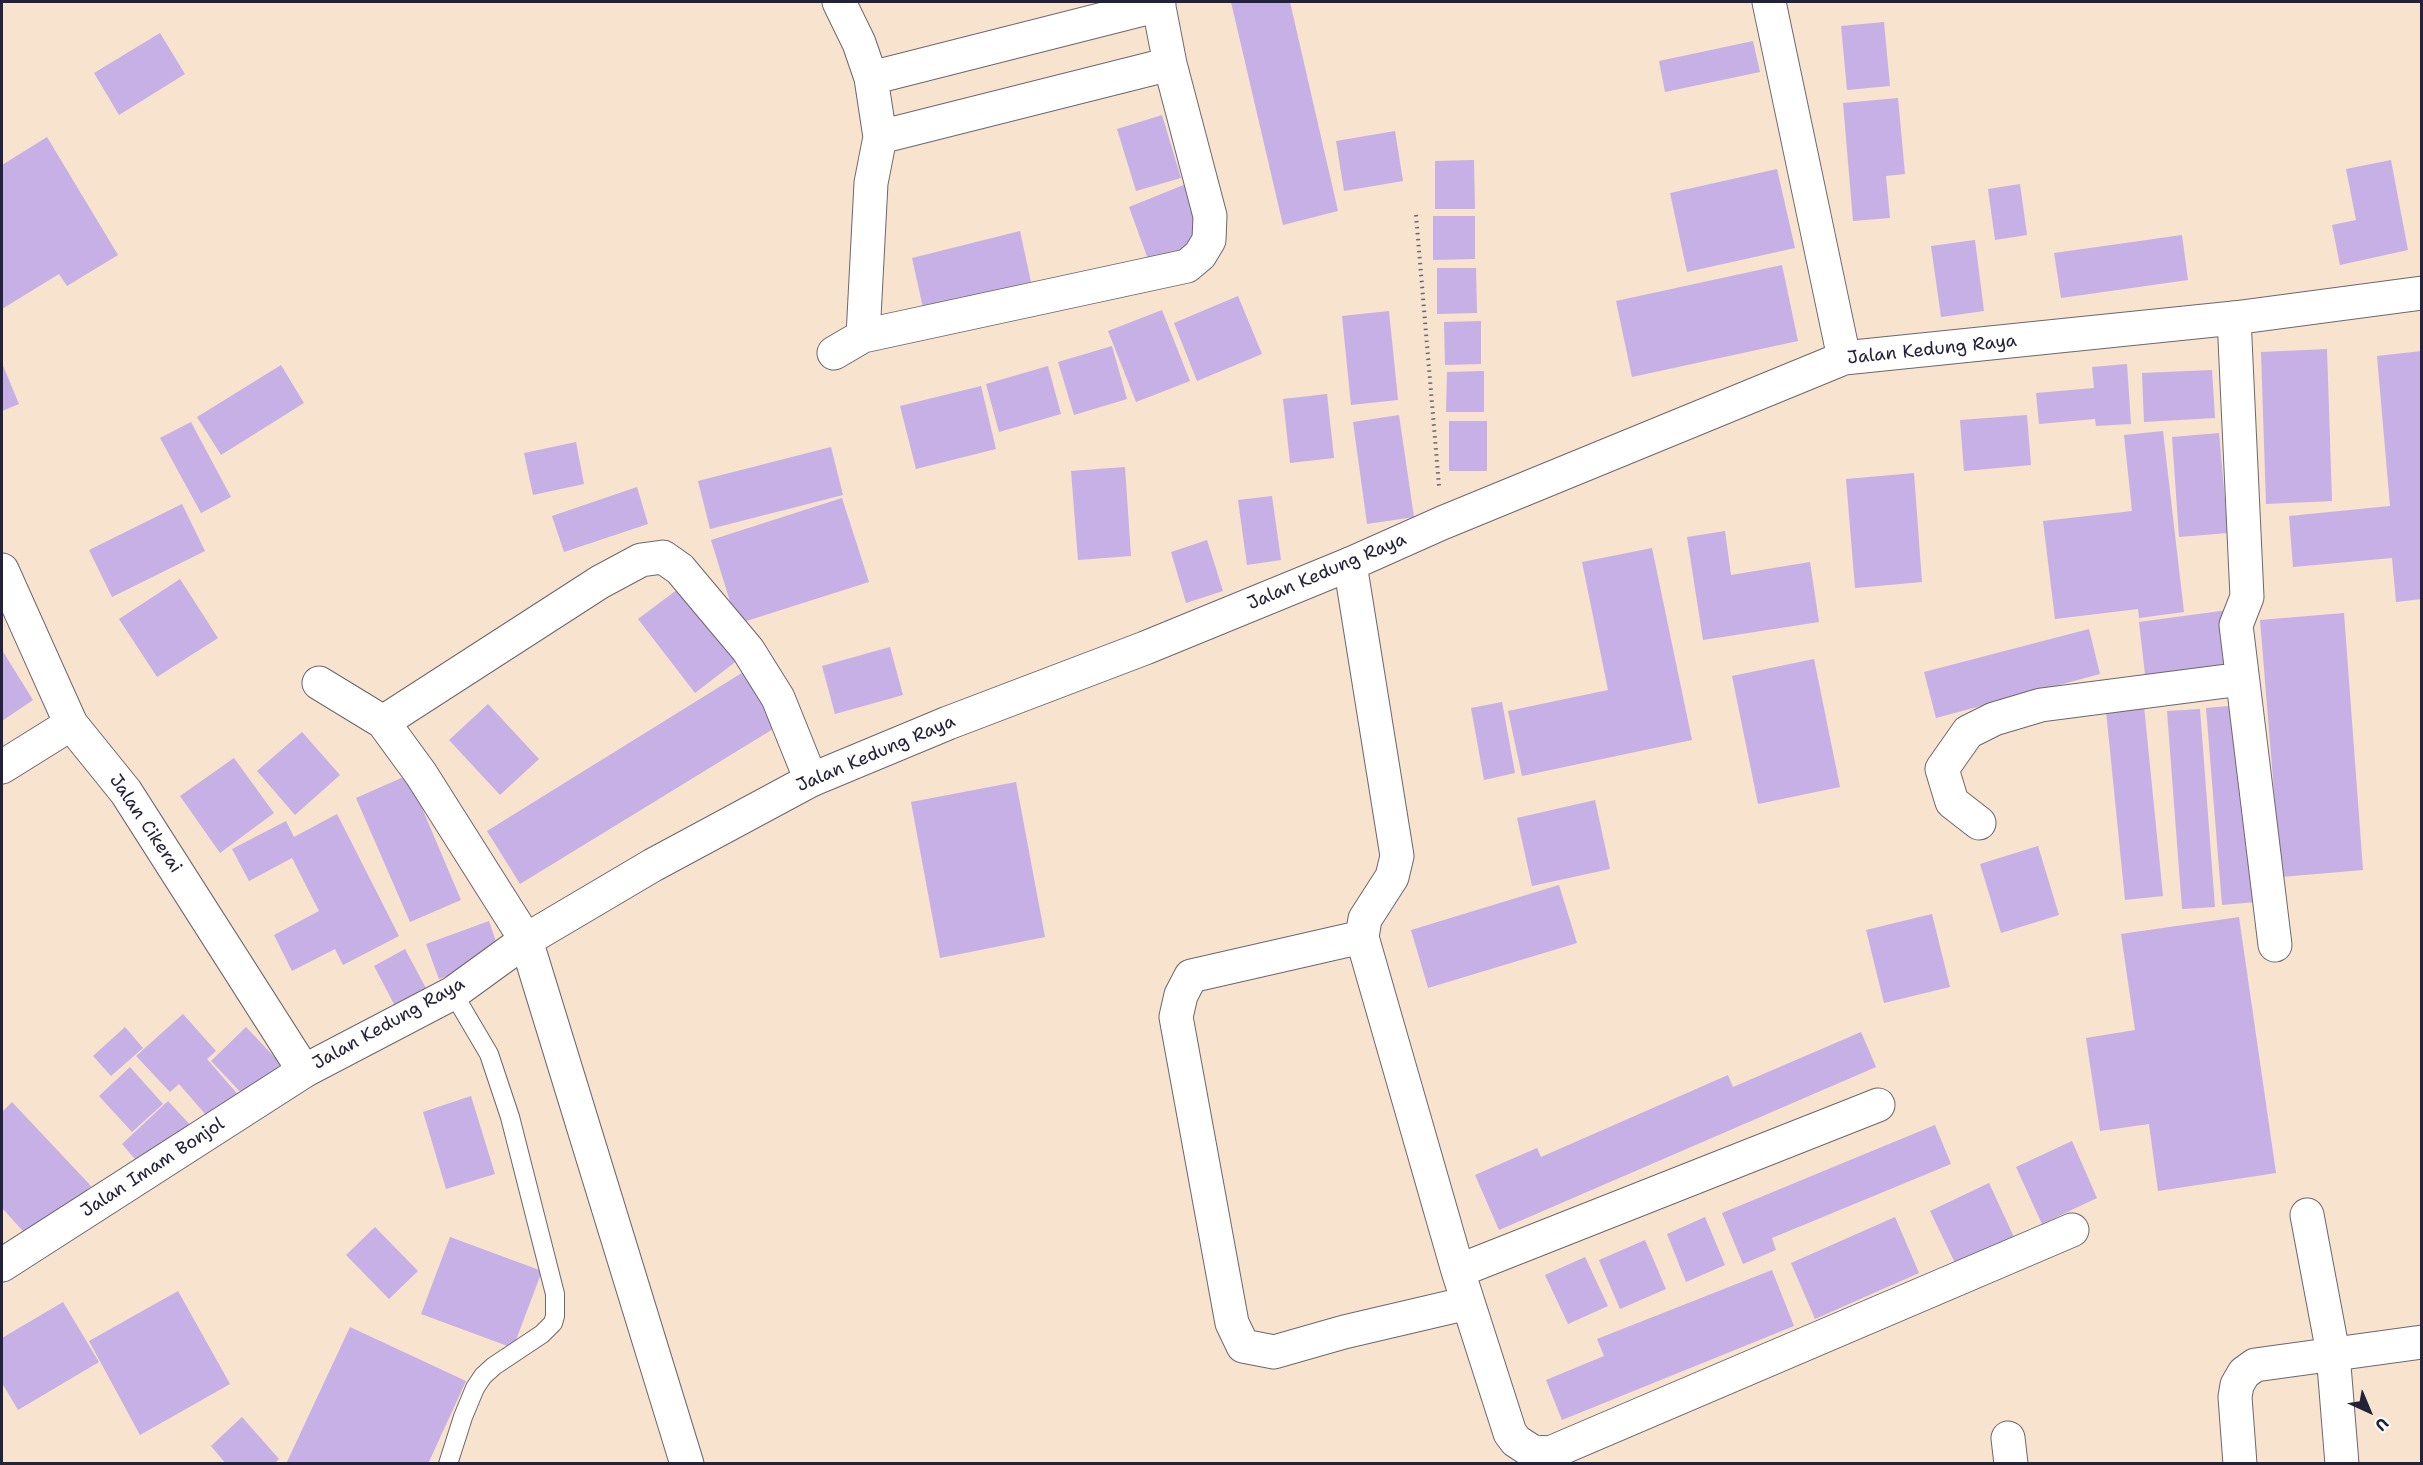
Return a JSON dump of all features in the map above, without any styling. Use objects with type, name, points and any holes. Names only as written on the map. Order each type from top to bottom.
[{"type":"street","points":[[839,2],[859,43],[871,78],[880,137],[871,183],[863,336]]},
{"type":"street","points":[[1769,2],[1844,358]]},
{"type":"street","points":[[834,353],[863,336],[1187,266],[1200,255],[1209,240],[1210,216],[1170,64],[1159,3],[871,78]]},
{"type":"street","points":[[880,137],[1170,64]]},
{"type":"street","name":"Jalan Kedung Raya","points":[[304,1071],[453,993],[526,940],[653,865],[811,780],[948,723],[1145,648],[1844,358],[2234,318],[2421,293]]},
{"type":"street","points":[[2234,318],[2247,597],[2236,625],[2275,945]]},
{"type":"street","points":[[383,722],[600,582],[641,560],[663,557],[680,569],[748,650],[778,698],[811,780]]},
{"type":"street","points":[[1350,564],[1397,856],[1392,877],[1365,919],[1362,937],[1458,1271],[1509,1433],[1516,1441],[1533,1452],[1550,1453],[2072,1230]]},
{"type":"street","name":"Jalan Cikerai","points":[[2,570],[71,724],[126,792],[304,1071]]},
{"type":"street","points":[[1979,823],[1952,801],[1941,769],[1968,732],[1994,719],[2041,705],[2242,679]]},
{"type":"street","points":[[319,683],[383,722],[421,774],[526,940],[687,1464]]},
{"type":"street","points":[[2,767],[71,724]]},
{"type":"street","points":[[1362,937],[1191,976],[1181,995],[1176,1017],[1232,1323],[1243,1346],[1274,1352],[1344,1332],[1468,1303]]},
{"type":"street","name":"Jalan Imam Bonjol","points":[[2,1265],[304,1071]]},
{"type":"street","points":[[1458,1271],[1878,1105]]},
{"type":"street","points":[[2307,1215],[2333,1353],[2342,1464]]},
{"type":"street","points":[[2240,1464],[2235,1397],[2237,1385],[2244,1373],[2254,1365],[2421,1342]]},
{"type":"lane","points":[[448,1464],[463,1418],[483,1376],[542,1334],[553,1323],[555,1316],[555,1294],[510,1117],[489,1054],[453,993]]},
{"type":"path","points":[[1416,216],[1442,523]]},
{"type":"building","points":[[1231,2],[1290,2],[1338,211],[1283,225]]},
{"type":"building","points":[[1884,22],[1890,86],[1847,90],[1841,26]]},
{"type":"building","points":[[160,33],[185,74],[119,115],[94,73]]},
{"type":"building","points":[[1753,41],[1760,72],[1665,92],[1659,61]]},
{"type":"building","points":[[1898,98],[1905,174],[1886,176],[1890,218],[1853,221],[1843,103]]},
{"type":"building","points":[[1162,115],[1181,178],[1136,191],[1117,129]]},
{"type":"building","points":[[1395,131],[1403,181],[1344,191],[1336,141]]},
{"type":"building","points":[[47,137],[118,255],[67,286],[59,274],[2,309],[2,165]]},
{"type":"building","points":[[1474,160],[1475,209],[1435,209],[1435,161]]},
{"type":"building","points":[[2391,160],[2408,250],[2340,265],[2332,225],[2356,220],[2346,169]]},
{"type":"building","points":[[1777,169],[1795,248],[1687,272],[1670,193]]},
{"type":"building","points":[[1186,184],[1207,239],[1149,262],[1129,207]]},
{"type":"building","points":[[2020,184],[2027,235],[1995,240],[1988,189]]},
{"type":"building","points":[[1433,216],[1475,216],[1475,259],[1433,260]]},
{"type":"building","points":[[1020,231],[1031,282],[923,308],[912,258]]},
{"type":"building","points":[[2182,235],[2188,280],[2061,298],[2054,253]]},
{"type":"building","points":[[1975,240],[1984,311],[1941,317],[1931,246]]},
{"type":"building","points":[[1782,265],[1798,341],[1632,377],[1616,301]]},
{"type":"building","points":[[1437,268],[1476,268],[1477,313],[1437,314]]},
{"type":"building","points":[[1238,296],[1262,354],[1197,381],[1174,323]]},
{"type":"building","points":[[1162,310],[1190,381],[1136,402],[1108,331]]},
{"type":"building","points":[[1389,311],[1398,400],[1351,405],[1342,316]]},
{"type":"building","points":[[1481,321],[1481,364],[1445,365],[1444,322]]},
{"type":"building","points":[[1112,346],[1127,399],[1074,415],[1058,362]]},
{"type":"building","points":[[2327,349],[2332,501],[2266,504],[2261,352]]},
{"type":"building","points":[[2422,351],[2422,599],[2396,602],[2392,558],[2293,567],[2289,516],[2390,506],[2377,356]]},
{"type":"building","points":[[2,363],[19,404],[2,411]]},
{"type":"building","points":[[2127,364],[2131,424],[2096,426],[2095,419],[2039,424],[2036,393],[2094,388],[2092,367]]},
{"type":"building","points":[[281,365],[304,403],[221,455],[197,417]]},
{"type":"building","points":[[1048,366],[1061,414],[999,432],[986,384]]},
{"type":"building","points":[[2212,370],[2215,418],[2144,422],[2142,373]]},
{"type":"building","points":[[1484,371],[1484,412],[1446,412],[1447,372]]},
{"type":"building","points":[[981,386],[996,449],[916,469],[900,406]]},
{"type":"building","points":[[1327,394],[1334,458],[1290,463],[1283,399]]},
{"type":"building","points":[[1399,415],[1414,517],[1367,524],[1353,422]]},
{"type":"building","points":[[2027,415],[2031,465],[1964,471],[1960,420]]},
{"type":"building","points":[[1449,421],[1487,421],[1487,471],[1449,471]]},
{"type":"building","points":[[191,422],[231,497],[201,513],[160,438]]},
{"type":"building","points":[[2163,431],[2184,612],[2139,618],[2138,609],[2055,619],[2043,521],[2132,511],[2124,435]]},
{"type":"building","points":[[2219,433],[2228,533],[2179,537],[2172,437]]},
{"type":"building","points":[[576,442],[584,484],[533,495],[524,453]]},
{"type":"building","points":[[831,447],[843,495],[710,529],[698,481]]},
{"type":"building","points":[[1125,467],[1131,556],[1078,560],[1071,471]]},
{"type":"building","points":[[1914,473],[1922,582],[1855,588],[1846,479]]},
{"type":"building","points":[[637,487],[648,524],[564,552],[552,516]]},
{"type":"building","points":[[1272,496],[1281,560],[1247,565],[1238,500]]},
{"type":"building","points":[[842,498],[869,582],[737,624],[711,540]]},
{"type":"building","points":[[182,504],[205,551],[112,597],[89,550]]},
{"type":"building","points":[[1725,531],[1731,575],[1810,562],[1819,622],[1703,640],[1687,537]]},
{"type":"building","points":[[1207,540],[1223,591],[1186,603],[1171,552]]},
{"type":"building","points":[[1652,548],[1692,740],[1522,776],[1508,711],[1608,690],[1582,562]]},
{"type":"building","points":[[180,579],[218,638],[157,677],[119,619]]},
{"type":"building","points":[[686,583],[743,656],[695,693],[638,619]]},
{"type":"building","points":[[2228,610],[2235,672],[2146,683],[2139,622]]},
{"type":"building","points":[[2344,613],[2363,870],[2281,877],[2260,620]]},
{"type":"building","points":[[2089,629],[2100,674],[1936,718],[1924,672]]},
{"type":"building","points":[[890,647],[903,695],[835,714],[822,666]]},
{"type":"building","points":[[2,650],[33,700],[2,721]]},
{"type":"building","points":[[1814,659],[1840,787],[1758,804],[1732,676]]},
{"type":"building","points":[[745,671],[778,726],[520,884],[487,831]]},
{"type":"building","points":[[1502,702],[1515,773],[1484,780],[1471,708]]},
{"type":"building","points":[[488,704],[539,759],[500,795],[449,740]]},
{"type":"building","points":[[2240,705],[2256,902],[2222,905],[2206,708]]},
{"type":"building","points":[[2144,706],[2163,896],[2125,900],[2106,711]]},
{"type":"building","points":[[2200,709],[2215,907],[2182,909],[2167,711]]},
{"type":"building","points":[[302,732],[340,775],[295,815],[257,771]]},
{"type":"building","points":[[234,758],[274,813],[220,853],[180,796]]},
{"type":"building","points":[[408,775],[461,900],[410,922],[356,798]]},
{"type":"building","points":[[1016,782],[1045,937],[940,958],[911,802]]},
{"type":"building","points":[[1595,800],[1610,869],[1532,886],[1517,818]]},
{"type":"building","points":[[337,814],[399,936],[343,965],[335,949],[292,971],[274,935],[319,911],[292,858],[249,881],[232,849],[286,821],[294,837]]},
{"type":"building","points":[[2038,846],[2059,915],[2001,933],[1980,864]]},
{"type":"building","points":[[1559,885],[1577,943],[1428,988],[1411,930]]},
{"type":"building","points":[[1932,914],[1950,987],[1884,1003],[1866,930]]},
{"type":"building","points":[[2239,917],[2276,1173],[2158,1191],[2149,1124],[2100,1131],[2086,1038],[2135,1030],[2121,934]]},
{"type":"building","points":[[489,921],[501,956],[439,979],[426,944]]},
{"type":"building","points":[[405,949],[427,990],[395,1006],[374,966]]},
{"type":"building","points":[[183,1014],[216,1051],[207,1059],[241,1098],[213,1123],[179,1084],[170,1092],[136,1056]]},
{"type":"building","points":[[125,1027],[143,1048],[111,1076],[93,1056]]},
{"type":"building","points":[[246,1027],[281,1064],[246,1098],[211,1061]]},
{"type":"building","points":[[1861,1032],[1876,1067],[1499,1230],[1475,1175],[1537,1148],[1541,1157],[1728,1075],[1733,1087]]},
{"type":"building","points":[[130,1067],[163,1104],[132,1132],[99,1096]]},
{"type":"building","points":[[471,1096],[495,1174],[446,1189],[423,1112]]},
{"type":"building","points":[[168,1101],[194,1129],[146,1172],[122,1144]]},
{"type":"building","points":[[12,1102],[91,1186],[32,1241],[2,1208],[2,1112]]},
{"type":"building","points":[[1935,1125],[1951,1164],[1772,1238],[1776,1250],[1743,1264],[1722,1213]]},
{"type":"building","points":[[2072,1141],[2097,1198],[2042,1224],[2016,1167]]},
{"type":"building","points":[[1989,1183],[2014,1237],[1956,1265],[1930,1211]]},
{"type":"building","points":[[1705,1217],[1725,1265],[1686,1282],[1667,1234]]},
{"type":"building","points":[[1895,1217],[1919,1273],[1815,1319],[1791,1263]]},
{"type":"building","points":[[375,1227],[418,1271],[389,1299],[346,1255]]},
{"type":"building","points":[[450,1237],[542,1271],[513,1348],[421,1314]]},
{"type":"building","points":[[1645,1240],[1666,1289],[1620,1309],[1599,1260]]},
{"type":"building","points":[[1585,1257],[1608,1306],[1568,1324],[1545,1275]]},
{"type":"building","points":[[1772,1270],[1794,1326],[1562,1420],[1546,1380],[1604,1356],[1597,1339]]},
{"type":"building","points":[[178,1291],[230,1384],[140,1435],[89,1341]]},
{"type":"building","points":[[63,1302],[99,1362],[18,1410],[2,1383],[2,1338]]},
{"type":"building","points":[[350,1327],[466,1381],[428,1464],[286,1464]]},
{"type":"building","points":[[242,1417],[279,1459],[274,1464],[226,1464],[211,1446]]}]
